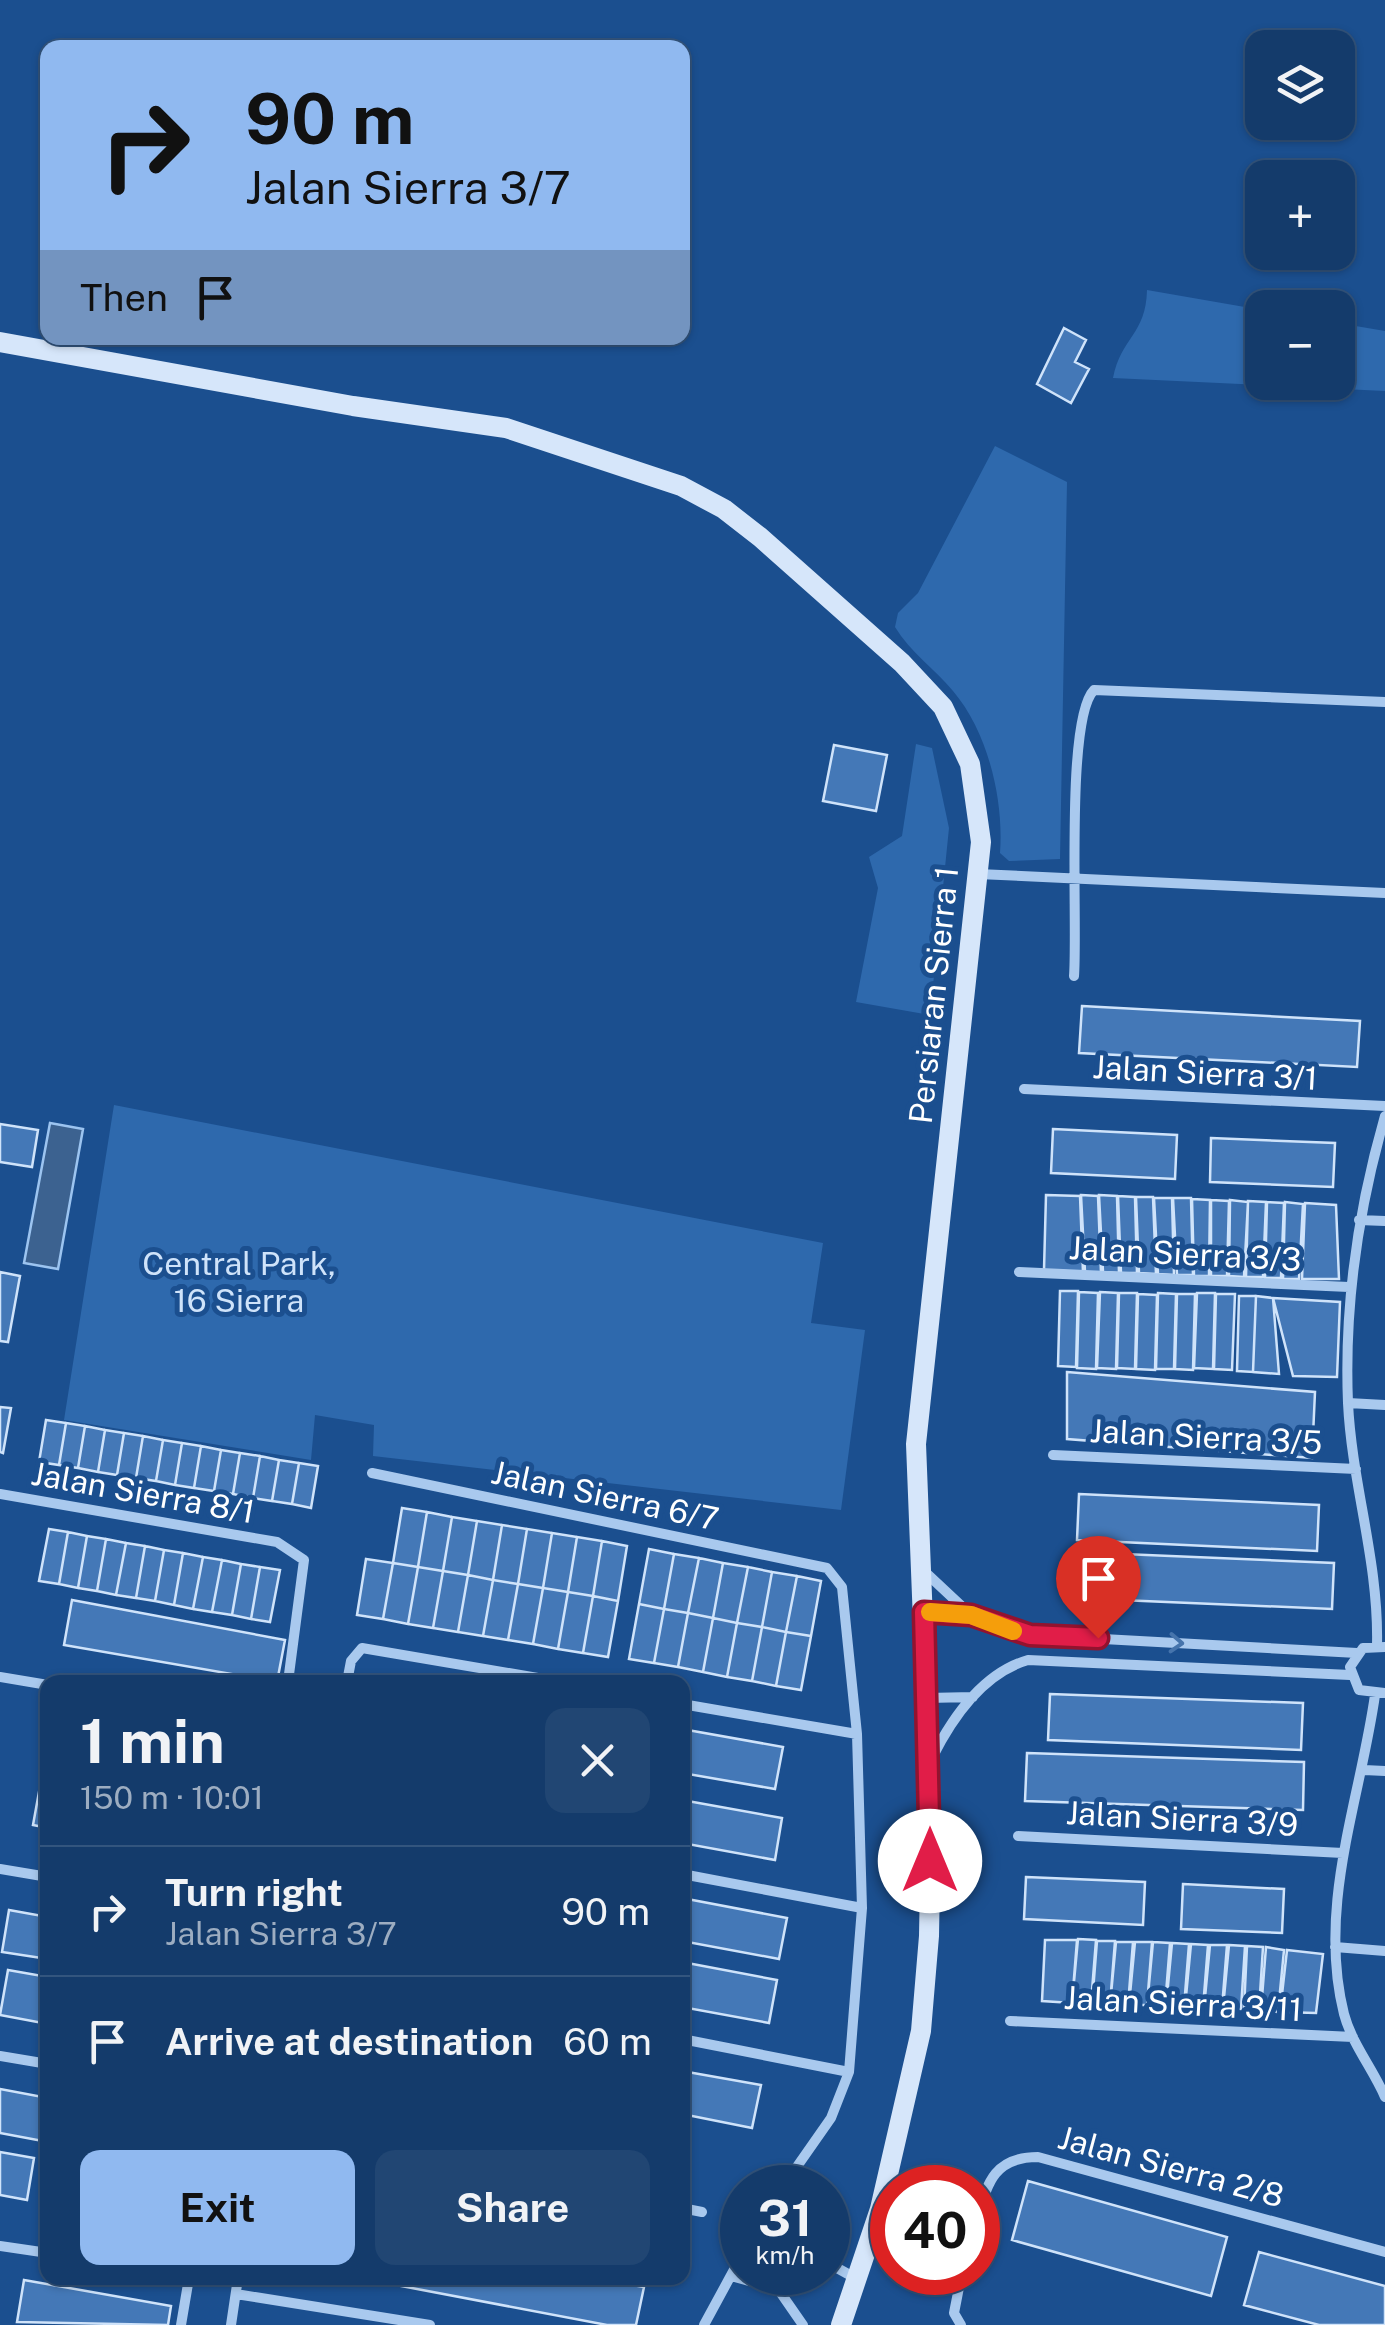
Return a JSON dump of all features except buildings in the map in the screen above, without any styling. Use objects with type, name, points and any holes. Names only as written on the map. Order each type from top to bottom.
[{"type":"street","name":"Persiaran Sierra 1","points":[[0,342],[353,406],[506,428],[680,486],[724,510],[902,663],[943,706],[970,764],[981,842],[916,1444],[929,1764],[930,1936],[921,2030],[880,2209],[841,2325]]},
{"type":"street","points":[[1074,976],[1078,915],[1072,877],[1080,719],[1094,690],[1385,702]]},
{"type":"street","points":[[977,874],[1385,892]]},
{"type":"street","name":"Jalan Sierra 3/1","points":[[1024,1089],[1385,1106]]},
{"type":"street","points":[[924,1612],[971,1615],[1030,1635],[1356,1653],[1381,1646],[1382,1588],[1356,1469],[1348,1403],[1350,1286],[1359,1220],[1385,1116]]},
{"type":"street","points":[[1359,1220],[1385,1222]]},
{"type":"street","name":"Jalan Sierra 3/3","points":[[1019,1272],[1350,1286]]},
{"type":"street","points":[[1348,1403],[1385,1405]]},
{"type":"street","name":"Jalan Sierra 3/5","points":[[1053,1455],[1356,1469]]},
{"type":"street","name":"Jalan Sierra 6/7","points":[[372,1473],[827,1568],[842,1587],[857,1734]]},
{"type":"street","points":[[0,1511],[1,1494]]},
{"type":"street","name":"Jalan Sierra 8/1","points":[[1,1494],[277,1542],[304,1560],[289,1675]]},
{"type":"street","points":[[923,1571],[971,1615]]},
{"type":"street","points":[[1028,1660],[1030,1635]]},
{"type":"street","points":[[1131,1640],[1132,1665]]},
{"type":"street","points":[[1244,1670],[1245,1647]]},
{"type":"street","points":[[348,1675],[350,1661],[362,1648],[521,1675]]},
{"type":"street","points":[[1356,1653],[1350,1675],[1359,1690],[1380,1694],[1334,1903],[1335,1948],[1344,2014],[1385,2097]]},
{"type":"street","points":[[929,1764],[957,1714],[1010,1666],[1028,1660],[1350,1675]]},
{"type":"street","points":[[0,1677],[40,1684]]},
{"type":"street","points":[[927,1698],[974,1698]]},
{"type":"street","points":[[690,1705],[857,1734],[862,1908],[849,2072],[831,2118],[798,2165]]},
{"type":"street","points":[[1364,1770],[1385,1771]]},
{"type":"street","name":"Jalan Sierra 3/9","points":[[1018,1836],[1344,1852]]},
{"type":"street","points":[[0,1869],[40,1876]]},
{"type":"street","points":[[690,1876],[862,1908]]},
{"type":"street","points":[[1335,1948],[1385,1951]]},
{"type":"street","name":"Jalan Sierra 3/11","points":[[1010,2021],[1353,2037]]},
{"type":"street","points":[[690,2041],[849,2072]]},
{"type":"street","points":[[0,2056],[40,2063]]},
{"type":"street","name":"Jalan Sierra 2/8","points":[[1000,2166],[1018,2157],[1038,2157],[1385,2252]]},
{"type":"street","points":[[690,2210],[702,2212]]},
{"type":"street","points":[[0,2246],[40,2253]]},
{"type":"street","points":[[850,2275],[857,2278]]},
{"type":"street","points":[[180,2325],[187,2285]]},
{"type":"street","points":[[230,2325],[237,2285]]},
{"type":"street","points":[[236,2294],[430,2325]]},
{"type":"street","points":[[704,2325],[721,2295]]},
{"type":"street","points":[[782,2295],[803,2325]]},
{"type":"street","points":[[958,2295],[954,2313],[960,2325]]},
{"type":"green space","points":[[1147,290],[1245,307],[1245,384],[1113,378],[1146,305]]},
{"type":"green space","points":[[1355,326],[1385,331],[1385,391],[1355,390]]},
{"type":"green space","points":[[995,446],[1067,482],[1060,859],[1009,861],[1000,853],[996,789],[976,726],[953,691],[895,627],[898,613],[918,593]]},
{"type":"green space","points":[[916,744],[932,748],[949,828],[930,1015],[856,1002],[878,888],[869,857],[902,836]]},
{"type":"green space","name":"Central Park, 16 Sierra","points":[[114,1105],[823,1243],[811,1323],[865,1330],[841,1510],[373,1456],[374,1425],[315,1415],[311,1460],[64,1420]]},
{"type":"shaded area","points":[[50,1123],[83,1129],[58,1269],[24,1263]]},
{"type":"slow traffic","points":[[930,1612],[971,1615],[1013,1631]]},
{"type":"route","points":[[930,1861],[924,1612],[971,1615],[1030,1635],[1098,1638]]}]
